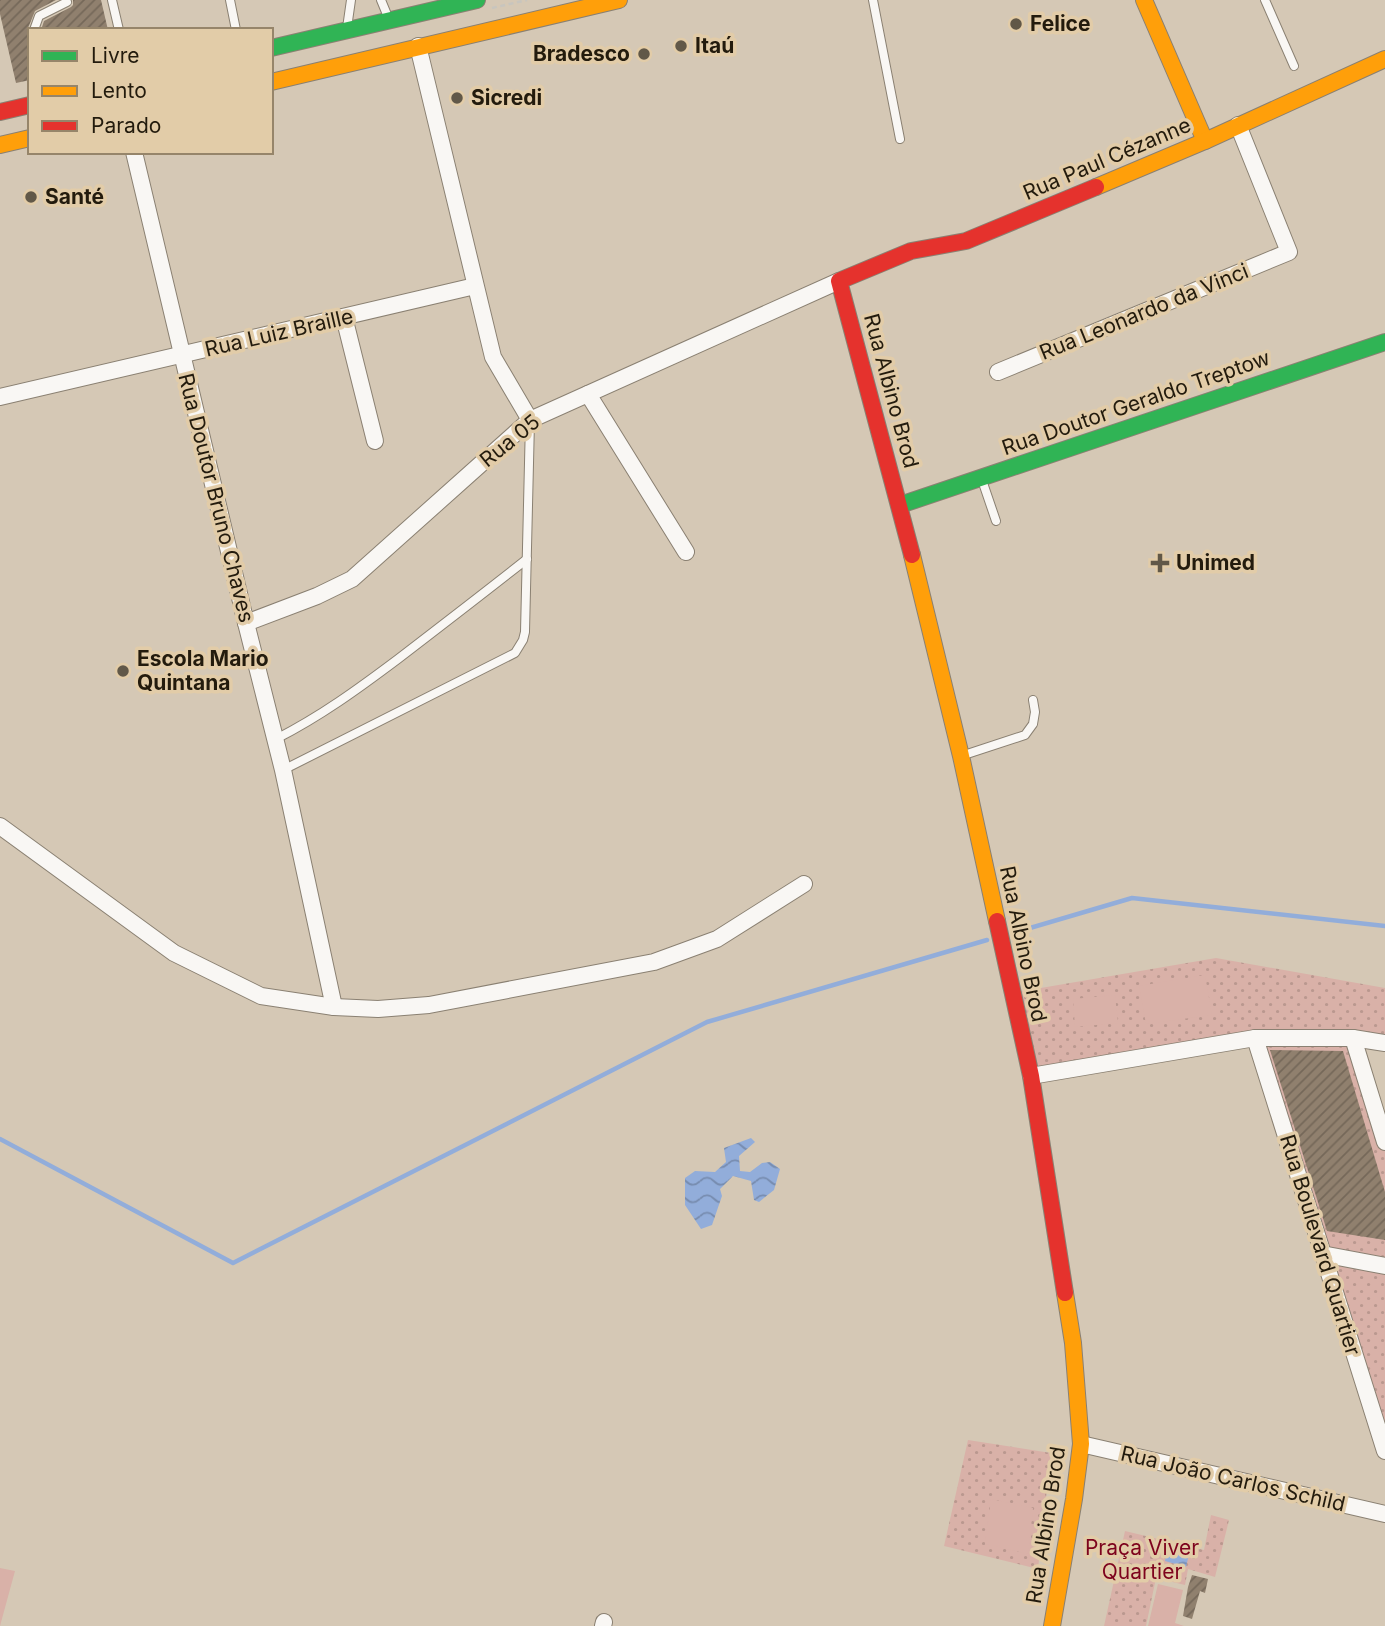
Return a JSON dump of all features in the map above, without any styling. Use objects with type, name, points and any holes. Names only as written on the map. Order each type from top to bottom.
[{"type":"street","points":[[273,48],[477,0]]},
{"type":"street","points":[[273,82],[620,0]]},
{"type":"street","points":[[1144,0],[1205,141]]},
{"type":"street","points":[[418,46],[493,357],[530,420]]},
{"type":"street","name":"Rua Paul Cézanne","points":[[839,281],[911,251],[966,241],[1205,141],[1385,59]]},
{"type":"street","points":[[0,112],[28,106]]},
{"type":"street","name":"Rua Leonardo da Vinci","points":[[998,372],[1289,252],[1238,125]]},
{"type":"street","points":[[0,145],[28,138]]},
{"type":"street","name":"Rua Doutor Bruno Chaves","points":[[134,154],[276,739],[334,1007]]},
{"type":"street","name":"Rua 05","points":[[246,623],[317,596],[352,579],[530,420],[839,281]]},
{"type":"street","name":"Rua Albino Brod","points":[[839,281],[900,505],[961,756],[1031,1076],[1073,1343],[1081,1444],[1052,1626]]},
{"type":"street","name":"Rua Luiz Braille","points":[[0,397],[475,286]]},
{"type":"street","points":[[344,317],[375,441]]},
{"type":"street","name":"Rua Doutor Geraldo Treptow","points":[[900,505],[1385,342]]},
{"type":"street","points":[[588,394],[686,552]]},
{"type":"street","points":[[0,826],[174,953],[261,996],[334,1007],[378,1009],[429,1005],[654,962],[717,939],[804,884]]},
{"type":"street","points":[[1031,1076],[1255,1038],[1353,1038],[1385,1042]]},
{"type":"street","name":"Rua Boulevard Quartier","points":[[1255,1038],[1385,1451]]},
{"type":"street","points":[[1353,1038],[1385,1142]]},
{"type":"street","points":[[1322,1254],[1385,1266]]},
{"type":"street","name":"Rua João Carlos Schild","points":[[1081,1444],[1385,1514]]},
{"type":"lane","points":[[35,28],[39,16],[67,2],[66,0]]},
{"type":"lane","points":[[112,0],[119,28]]},
{"type":"lane","points":[[230,0],[236,28]]},
{"type":"lane","points":[[347,30],[351,0]]},
{"type":"lane","points":[[381,0],[390,20]]},
{"type":"lane","points":[[873,0],[900,139]]},
{"type":"lane","points":[[1265,0],[1294,66]]},
{"type":"lane","points":[[283,770],[515,653],[525,632],[530,420]]},
{"type":"lane","points":[[981,478],[996,522]]},
{"type":"lane","points":[[276,739],[319,716],[358,689],[527,559]]},
{"type":"lane","points":[[961,756],[1025,735],[1033,724],[1033,700]]},
{"type":"green space","points":[[1216,958],[1385,988],[1385,1043],[1354,1038],[1385,1141],[1385,1451],[1255,1038],[1031,1076],[1012,993]]},
{"type":"green space","points":[[1205,975],[1212,1015],[1146,1024],[1139,986]]},
{"type":"green space","points":[[1115,995],[1118,1023],[1075,1027],[1073,999]]},
{"type":"green space","points":[[968,1440],[1051,1453],[1038,1569],[944,1546]]},
{"type":"green space","points":[[991,1499],[1033,1508],[1028,1554],[985,1544]]},
{"type":"green space","name":"Praça Viver Quartier","points":[[1211,1515],[1229,1520],[1215,1577],[1188,1569],[1185,1585],[1156,1578],[1146,1626],[1104,1626],[1125,1531],[1204,1550]]},
{"type":"green space","points":[[0,1568],[15,1571],[0,1626]]},
{"type":"green space","points":[[1158,1584],[1183,1590],[1175,1623],[1184,1626],[1148,1626]]},
{"type":"water","points":[[751,1138],[755,1142],[739,1156],[740,1171],[750,1172],[762,1163],[770,1162],[780,1169],[774,1190],[759,1202],[754,1200],[751,1181],[733,1176],[720,1189],[722,1196],[712,1225],[701,1229],[685,1205],[685,1178],[695,1171],[715,1172],[726,1162],[724,1148]]},
{"type":"water","points":[[1168,1544],[1190,1550],[1186,1567],[1165,1561]]},
{"type":"building","points":[[0,0],[56,0],[35,11],[28,28],[28,80],[16,83],[0,14]]},
{"type":"building","points":[[73,0],[101,0],[108,28],[42,28],[44,21],[73,5]]},
{"type":"building","points":[[1270,1050],[1343,1051],[1385,1192],[1385,1240],[1327,1231]]},
{"type":"building","points":[[1192,1575],[1208,1579],[1205,1593],[1200,1591],[1192,1619],[1183,1616]]},
{"type":"waterway","points":[[1013,933],[1132,898],[1385,926]]},
{"type":"waterway","points":[[0,1139],[233,1263],[707,1022],[987,940]]},
{"type":"traffic: fast","points":[[273,48],[477,0]]},
{"type":"traffic: fast","points":[[900,505],[1385,342]]},
{"type":"traffic: slow","points":[[273,82],[619,0]]},
{"type":"traffic: slow","points":[[1144,0],[1205,141]]},
{"type":"traffic: slow","points":[[1096,187],[1385,59]]},
{"type":"traffic: slow","points":[[0,145],[28,138]]},
{"type":"traffic: slow","points":[[912,555],[961,756],[997,921]]},
{"type":"traffic: slow","points":[[1052,1626],[1081,1444],[1073,1343],[1065,1293]]},
{"type":"traffic: jam","points":[[0,112],[28,105]]},
{"type":"traffic: jam","points":[[912,555],[839,281],[911,251],[966,241],[1096,187]]},
{"type":"traffic: jam","points":[[997,921],[1031,1076],[1065,1293]]},
{"type":"place","name":"Felice","points":[[1016,24]]},
{"type":"place","name":"Itaú","points":[[681,46]]},
{"type":"place","name":"Bradesco","points":[[644,54]]},
{"type":"place","name":"Sicredi","points":[[457,98]]},
{"type":"place","name":"Santé","points":[[31,197]]},
{"type":"place","name":"Unimed","points":[[1160,563]]},
{"type":"place","name":"Escola Mario Quintana","points":[[123,671]]}]
